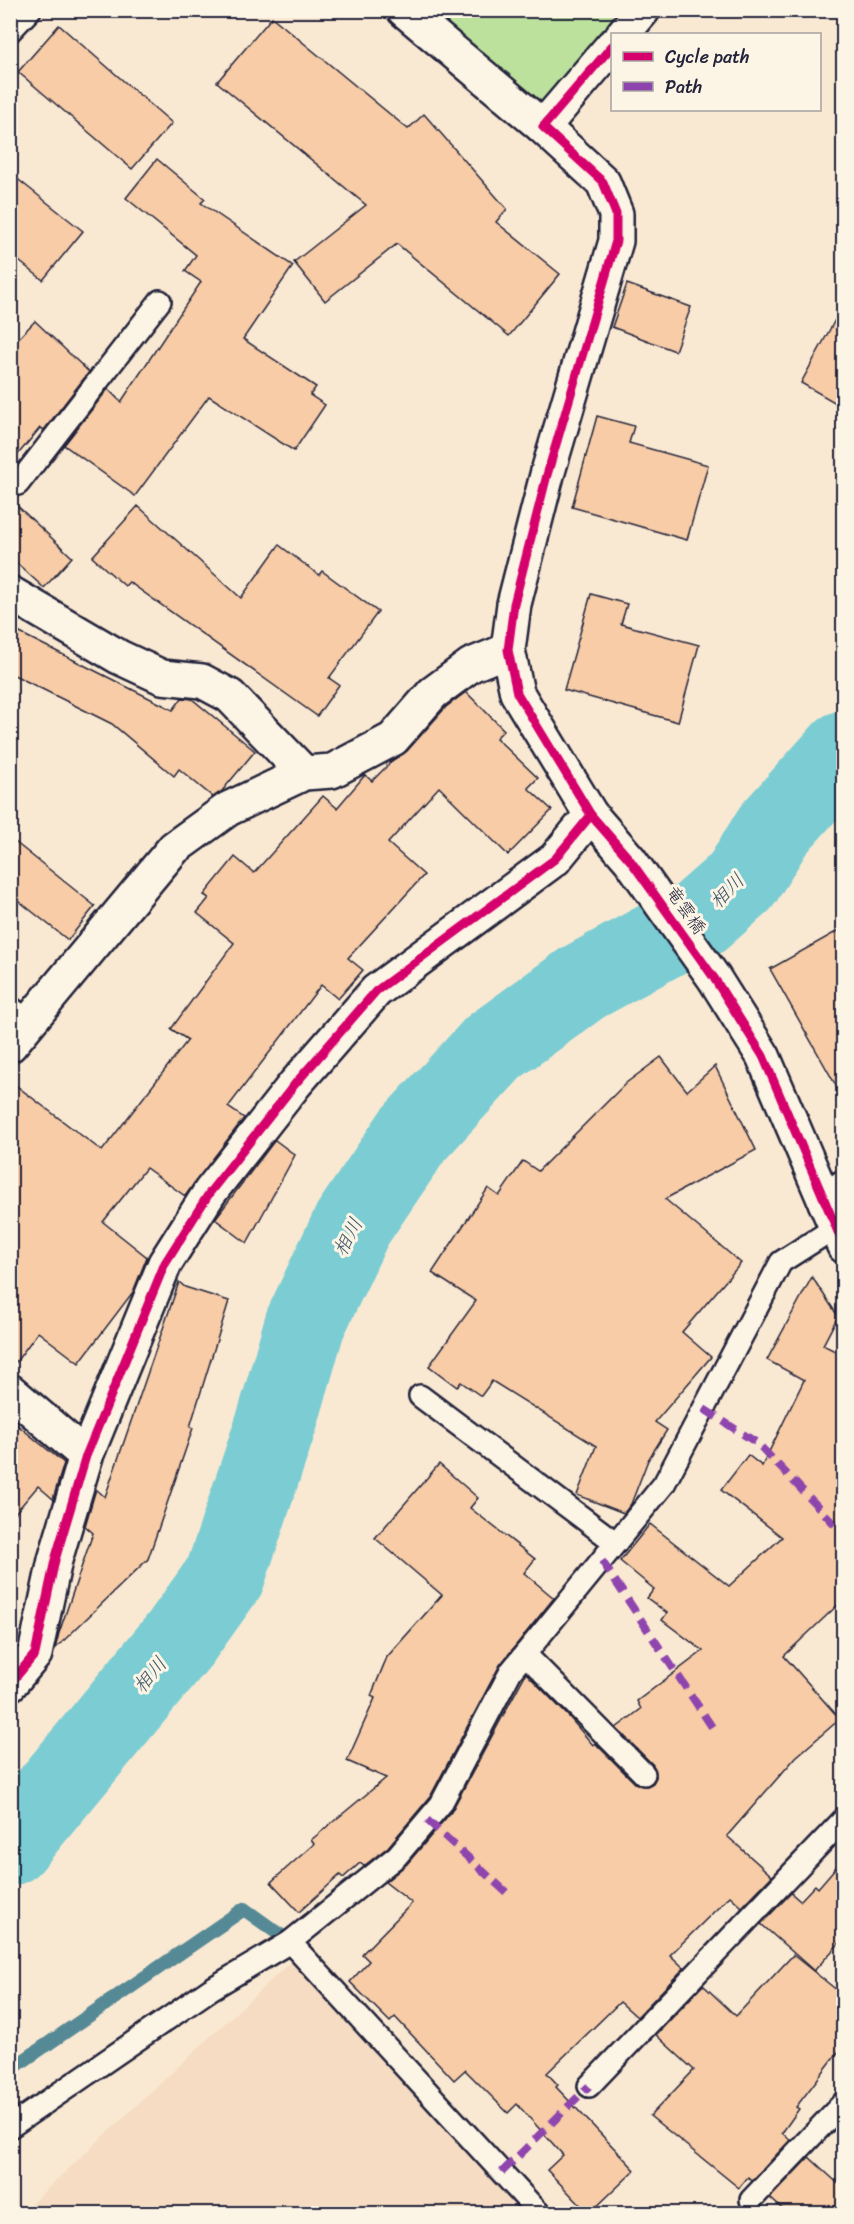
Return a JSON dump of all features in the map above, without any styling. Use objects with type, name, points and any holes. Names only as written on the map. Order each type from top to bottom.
[{"type":"street","name":"竜雲橋","points":[[404,10],[543,127],[603,182],[616,214],[616,240],[547,476],[514,604],[508,650],[517,693],[591,815],[630,861],[714,978],[763,1056],[837,1215]]},
{"type":"street","points":[[624,33],[643,10]]},
{"type":"street","points":[[543,127],[611,47]]},
{"type":"street","points":[[10,592],[119,657],[162,677],[202,681],[230,696],[304,773]]},
{"type":"street","points":[[17,1024],[174,848],[228,809],[304,773],[332,771],[393,739],[433,693],[471,665],[508,650]]},
{"type":"street","points":[[10,1684],[35,1654],[55,1560],[86,1456],[165,1263],[210,1192],[274,1111],[376,991],[555,859],[591,815]]},
{"type":"street","points":[[10,1391],[86,1456]]},
{"type":"lane","points":[[10,31],[30,10]]},
{"type":"lane","points":[[10,486],[18,484],[160,301]]},
{"type":"lane","points":[[10,2127],[211,1989],[290,1942],[397,1856],[441,1804],[511,1671],[664,1484],[781,1262],[837,1215]]},
{"type":"lane","points":[[420,1396],[616,1542]]},
{"type":"lane","points":[[525,1654],[644,1774]]},
{"type":"lane","points":[[590,2086],[843,1819]]},
{"type":"lane","points":[[290,1942],[540,2214]]},
{"type":"lane","points":[[752,2200],[843,2102]]},
{"type":"shaded area","points":[[300,1953],[540,2214],[20,2214]]},
{"type":"green space","points":[[404,11],[643,11],[624,33],[611,33],[611,48],[543,127]]},
{"type":"building","points":[[272,17],[408,129],[424,114],[507,209],[496,222],[560,274],[509,336],[397,244],[325,301],[294,262],[366,205],[217,82]]},
{"type":"building","points":[[59,25],[172,123],[132,169],[18,72]]},
{"type":"building","points":[[157,159],[205,199],[201,203],[293,266],[243,339],[316,387],[310,395],[325,405],[294,451],[209,396],[135,496],[64,445],[108,389],[121,402],[201,282],[185,271],[196,255],[126,198]]},
{"type":"building","points":[[10,173],[83,231],[43,280],[10,254]]},
{"type":"building","points":[[627,284],[691,307],[675,351],[612,327]]},
{"type":"building","points":[[843,305],[843,407],[801,383]]},
{"type":"building","points":[[35,321],[89,372],[44,430],[40,428],[10,464],[10,347]]},
{"type":"building","points":[[597,416],[634,426],[629,443],[708,465],[687,540],[572,507]]},
{"type":"building","points":[[10,499],[72,557],[44,588],[10,557]]},
{"type":"building","points":[[138,506],[241,598],[279,545],[319,575],[322,571],[378,612],[329,678],[339,685],[317,716],[129,582],[125,586],[92,557]]},
{"type":"building","points":[[591,594],[627,604],[621,624],[699,645],[678,722],[564,690]]},
{"type":"building","points":[[10,628],[173,710],[182,698],[192,699],[255,751],[222,791],[213,797],[179,769],[174,776],[112,724],[10,673]]},
{"type":"building","points":[[466,692],[504,730],[496,738],[538,778],[528,788],[552,810],[508,855],[439,787],[388,843],[424,875],[348,958],[363,970],[338,999],[321,985],[228,1107],[244,1118],[185,1196],[146,1168],[103,1222],[147,1257],[133,1292],[79,1363],[38,1332],[10,1370],[10,1081],[102,1151],[188,1040],[171,1029],[234,943],[197,913],[209,898],[204,895],[235,857],[254,873],[323,796],[337,808],[365,775],[372,781],[393,760],[407,751],[446,707]]},
{"type":"building","points":[[10,838],[95,906],[68,940],[10,894]]},
{"type":"building","points":[[843,928],[843,1098],[770,969]]},
{"type":"building","points":[[661,1057],[687,1091],[715,1066],[756,1150],[665,1199],[741,1263],[682,1332],[711,1357],[655,1422],[667,1430],[648,1460],[631,1504],[624,1513],[577,1495],[596,1446],[492,1381],[481,1396],[461,1382],[457,1387],[429,1366],[476,1301],[432,1273],[488,1188],[499,1196],[523,1161],[538,1171],[626,1083]]},
{"type":"building","points":[[275,1140],[295,1155],[247,1243],[215,1219]]},
{"type":"building","points":[[812,1277],[838,1316],[823,1345],[843,1355],[843,1600],[784,1656],[840,1719],[796,1757],[727,1836],[772,1876],[742,1907],[730,1896],[670,1955],[684,1968],[637,2017],[620,2002],[547,2073],[558,2085],[556,2087],[635,2170],[589,2214],[547,2170],[563,2155],[517,2104],[508,2113],[465,2070],[454,2080],[395,2017],[390,2022],[350,1982],[369,1961],[362,1954],[412,1903],[385,1882],[407,1864],[451,1812],[526,1673],[593,1745],[595,1743],[635,1783],[647,1786],[653,1783],[656,1777],[653,1765],[616,1728],[641,1709],[637,1701],[703,1651],[662,1620],[667,1613],[647,1598],[654,1589],[620,1561],[650,1524],[729,1586],[782,1537],[721,1490],[748,1455],[762,1466],[804,1380],[767,1360]]},
{"type":"building","points":[[179,1282],[185,1287],[229,1301],[190,1427],[193,1428],[148,1559],[55,1649],[93,1533],[85,1526],[96,1489],[105,1497]]},
{"type":"building","points":[[10,1419],[64,1463],[53,1499],[38,1486],[10,1519]]},
{"type":"building","points":[[439,1464],[478,1498],[470,1508],[535,1559],[524,1573],[554,1598],[500,1665],[430,1797],[388,1847],[364,1866],[360,1863],[343,1878],[340,1875],[299,1912],[271,1882],[314,1844],[311,1840],[386,1778],[347,1761],[375,1698],[371,1696],[387,1657],[442,1595],[375,1538]]},
{"type":"building","points":[[843,1859],[843,1939],[814,1971],[761,1924],[791,1893],[800,1901],[815,1885],[818,1888]]},
{"type":"building","points":[[793,1955],[843,1995],[843,2046],[796,2107],[799,2109],[782,2133],[790,2140],[752,2181],[748,2177],[739,2188],[650,2116],[694,2070],[656,2035],[703,1985],[736,2016]]},
{"type":"building","points":[[809,2157],[843,2188],[843,2214],[788,2214],[770,2198]]},
{"type":"waterway","name":"相川","points":[[10,1845],[180,1639],[225,1576],[278,1418],[305,1324],[352,1225],[413,1135],[494,1047],[582,983],[699,919],[741,882],[773,830],[844,751]]},
{"type":"waterway","points":[[10,2070],[244,1909],[290,1942]]},
{"type":"marked path","points":[[704,1409],[757,1443],[844,1534]]},
{"type":"marked path","points":[[602,1561],[712,1727]]},
{"type":"marked path","points":[[427,1820],[507,1893]]},
{"type":"marked path","points":[[502,2172],[589,2086]]},
{"type":"cycle path","points":[[611,47],[543,127],[603,182],[616,214],[616,241],[547,475],[514,604],[508,650],[517,693],[591,815],[630,860],[714,978],[763,1056],[844,1246]]},
{"type":"cycle path","points":[[10,1684],[35,1654],[55,1560],[86,1456],[165,1263],[210,1192],[295,1084],[376,991],[555,859],[591,815]]}]
